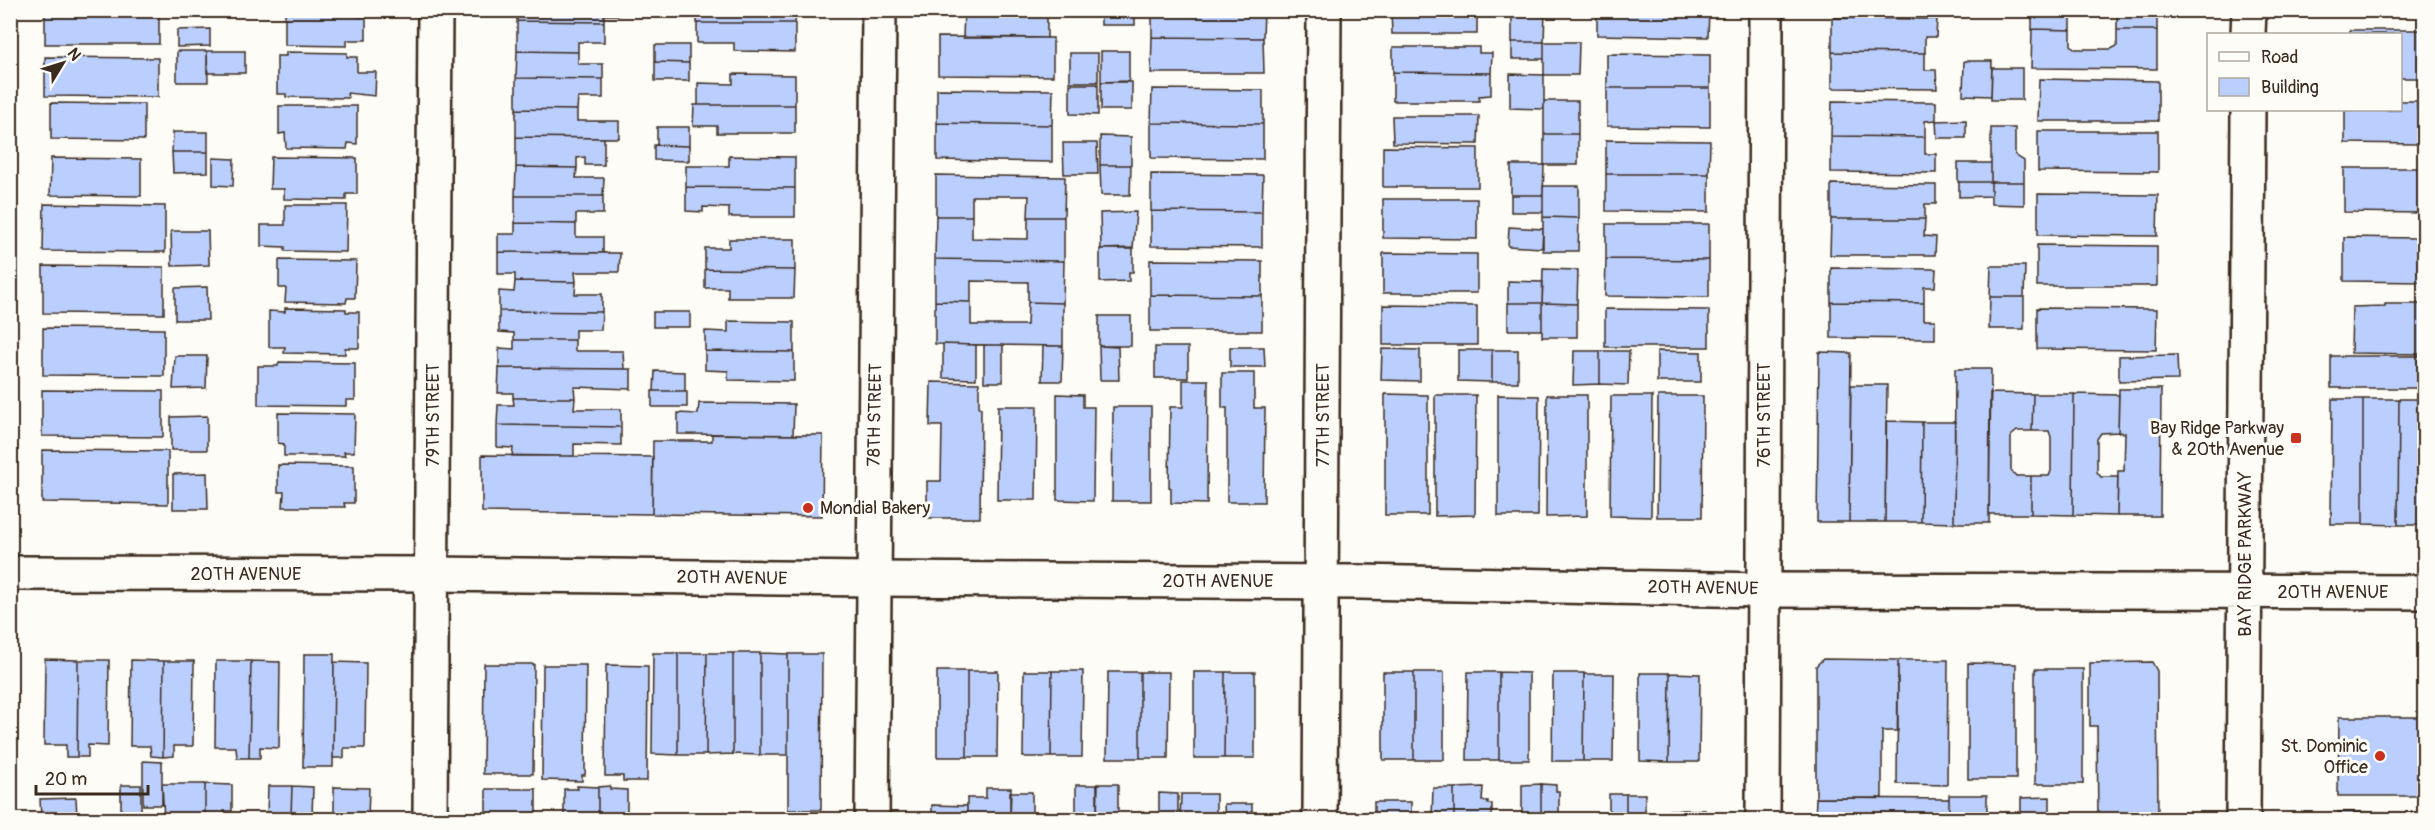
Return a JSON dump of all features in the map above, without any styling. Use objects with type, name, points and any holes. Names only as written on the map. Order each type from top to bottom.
[{"type":"street","name":"79TH STREET","points":[[430,819],[435,10]]},
{"type":"street","name":"78TH STREET","points":[[873,819],[879,10]]},
{"type":"street","name":"77TH STREET","points":[[1320,819],[1324,10]]},
{"type":"street","name":"76TH STREET","points":[[1763,819],[1766,10]]},
{"type":"street","points":[[2248,33],[2249,10]]},
{"type":"street","name":"BAY RIDGE PARKWAY","points":[[2243,819],[2248,111]]},
{"type":"street","name":"20TH AVENUE","points":[[10,573],[432,574],[1322,582],[1763,590],[2424,592]]},
{"type":"building","points":[[45,10],[159,10],[159,44],[45,44]]},
{"type":"building","points":[[176,10],[210,10],[210,15],[176,14]]},
{"type":"building","points":[[285,10],[356,10],[356,16],[366,17],[366,40],[347,40],[347,46],[285,45]]},
{"type":"building","points":[[517,10],[619,10],[619,15],[604,15],[604,22],[517,21]]},
{"type":"building","points":[[697,10],[796,10],[795,23],[697,23]]},
{"type":"building","points":[[964,10],[1047,10],[1047,38],[963,38]]},
{"type":"building","points":[[1101,10],[1135,10],[1135,25],[1101,25]]},
{"type":"building","points":[[1152,10],[1264,10],[1263,38],[1152,37]]},
{"type":"building","points":[[1391,10],[1477,10],[1477,34],[1392,34]]},
{"type":"building","points":[[1512,10],[1545,10],[1544,42],[1512,42]]},
{"type":"building","points":[[1545,10],[1578,10],[1578,14],[1545,14]]},
{"type":"building","points":[[1597,10],[1709,10],[1708,37],[1597,35]]},
{"type":"building","points":[[2032,10],[2074,10],[2071,14],[2071,30],[2032,29]]},
{"type":"building","points":[[2112,10],[2157,10],[2157,30],[2117,30],[2117,15]]},
{"type":"building","points":[[1832,18],[1937,19],[1936,37],[1925,37],[1925,53],[1832,52]]},
{"type":"building","points":[[517,21],[604,22],[604,42],[578,42],[578,52],[517,51]]},
{"type":"building","points":[[697,23],[795,23],[795,52],[734,51],[734,43],[697,43]]},
{"type":"building","points":[[210,29],[210,46],[177,47],[177,30]]},
{"type":"building","points":[[2032,29],[2071,30],[2071,45],[2075,49],[2111,49],[2117,46],[2117,30],[2157,30],[2157,69],[2031,68]]},
{"type":"building","points":[[2350,30],[2424,30],[2424,78],[2402,78],[2402,33],[2350,33]]},
{"type":"building","points":[[938,37],[1053,38],[1053,76],[938,75]]},
{"type":"building","points":[[1152,37],[1263,38],[1264,73],[1151,73]]},
{"type":"building","points":[[1512,42],[1544,42],[1544,59],[1512,59]]},
{"type":"building","points":[[1544,42],[1579,42],[1578,75],[1544,75]]},
{"type":"building","points":[[655,45],[689,45],[689,63],[655,62]]},
{"type":"building","points":[[1393,47],[1479,47],[1479,53],[1492,53],[1491,73],[1393,72]]},
{"type":"building","points":[[177,51],[207,51],[208,82],[177,82]]},
{"type":"building","points":[[207,51],[245,51],[245,73],[207,73]]},
{"type":"building","points":[[517,51],[578,52],[578,64],[603,64],[603,79],[516,78]]},
{"type":"building","points":[[1101,51],[1129,51],[1129,81],[1101,82]]},
{"type":"building","points":[[286,52],[347,53],[347,57],[357,57],[357,72],[376,72],[375,96],[347,93],[348,98],[286,97],[286,94],[277,94],[277,56],[286,56]]},
{"type":"building","points":[[1832,52],[1925,53],[1925,70],[1936,70],[1937,89],[1832,88]]},
{"type":"building","points":[[1070,53],[1098,53],[1098,82],[1070,82]]},
{"type":"building","points":[[1607,54],[1710,55],[1710,88],[1607,88]]},
{"type":"building","points":[[45,57],[158,58],[158,97],[45,96]]},
{"type":"building","points":[[1964,61],[1992,61],[1991,96],[1963,95]]},
{"type":"building","points":[[655,62],[689,63],[689,81],[655,81]]},
{"type":"building","points":[[1992,68],[2022,68],[2022,100],[1991,100]]},
{"type":"building","points":[[1393,72],[1491,73],[1491,95],[1479,96],[1479,101],[1393,101]]},
{"type":"building","points":[[733,74],[795,75],[795,105],[698,105],[698,83],[733,84]]},
{"type":"building","points":[[1510,74],[1544,75],[1544,109],[1510,108]]},
{"type":"building","points":[[516,78],[603,79],[603,98],[578,98],[577,110],[516,109]]},
{"type":"building","points":[[2039,79],[2158,81],[2158,121],[2038,121]]},
{"type":"building","points":[[1101,82],[1132,82],[1132,110],[1101,110]]},
{"type":"building","points":[[1070,84],[1098,84],[1098,115],[1070,114]]},
{"type":"building","points":[[1607,88],[1710,88],[1710,127],[1607,126]]},
{"type":"building","points":[[937,89],[1053,90],[1052,125],[937,123]]},
{"type":"building","points":[[1152,89],[1263,90],[1263,124],[1151,123]]},
{"type":"building","points":[[1544,101],[1578,101],[1578,134],[1544,134]]},
{"type":"building","points":[[1832,101],[1936,102],[1936,120],[1925,121],[1925,137],[1831,136]]},
{"type":"building","points":[[2402,101],[2417,101],[2417,109],[2424,109],[2424,132],[2417,132],[2417,144],[2345,143],[2345,111],[2402,111]]},
{"type":"building","points":[[51,103],[144,104],[144,140],[51,139]]},
{"type":"building","points":[[694,105],[795,105],[795,133],[717,133],[717,126],[693,126]]},
{"type":"building","points":[[279,106],[357,106],[357,144],[348,143],[347,149],[286,148],[285,133],[279,134]]},
{"type":"building","points":[[516,109],[577,110],[577,121],[619,121],[619,138],[516,137]]},
{"type":"building","points":[[1392,116],[1479,116],[1478,144],[1393,143]]},
{"type":"building","points":[[1966,120],[1966,138],[1937,138],[1936,121]]},
{"type":"building","points":[[937,123],[1052,125],[1052,162],[937,160]]},
{"type":"building","points":[[1151,123],[1263,124],[1263,159],[1151,158]]},
{"type":"building","points":[[657,127],[689,127],[689,146],[657,145]]},
{"type":"building","points":[[1991,128],[2015,128],[2015,155],[2024,161],[2024,182],[1991,182]]},
{"type":"building","points":[[2038,131],[2158,131],[2158,172],[2038,171]]},
{"type":"building","points":[[173,132],[208,132],[208,152],[172,152]]},
{"type":"building","points":[[1544,134],[1578,134],[1578,165],[1544,165]]},
{"type":"building","points":[[1100,136],[1131,137],[1131,165],[1100,165]]},
{"type":"building","points":[[1831,136],[1925,137],[1925,154],[1936,154],[1936,173],[1831,172]]},
{"type":"building","points":[[516,137],[604,138],[604,165],[585,165],[585,157],[577,158],[577,168],[516,167]]},
{"type":"building","points":[[1606,140],[1710,141],[1709,174],[1606,174]]},
{"type":"building","points":[[1063,143],[1097,143],[1098,174],[1064,174]]},
{"type":"building","points":[[654,145],[689,146],[689,161],[654,160]]},
{"type":"building","points":[[1383,147],[1478,148],[1478,187],[1383,187]]},
{"type":"building","points":[[172,152],[208,152],[208,172],[173,173]]},
{"type":"building","points":[[729,156],[795,157],[795,188],[686,187],[686,166],[729,166]]},
{"type":"building","points":[[271,157],[357,158],[357,194],[346,194],[346,200],[284,199],[284,189],[270,189]]},
{"type":"building","points":[[51,158],[141,159],[141,196],[50,195]]},
{"type":"building","points":[[213,158],[234,159],[233,186],[213,185]]},
{"type":"building","points":[[1958,163],[1991,163],[1991,182],[1958,182]]},
{"type":"building","points":[[1100,165],[1131,165],[1130,195],[1101,195]]},
{"type":"building","points":[[1511,165],[1544,165],[1543,195],[1511,195]]},
{"type":"building","points":[[516,167],[577,168],[576,178],[604,178],[603,196],[515,196]]},
{"type":"building","points":[[2344,168],[2418,168],[2418,174],[2424,174],[2424,213],[2344,212]]},
{"type":"building","points":[[1151,174],[1263,175],[1262,212],[1151,211]]},
{"type":"building","points":[[1606,174],[1709,174],[1709,212],[1606,211]]},
{"type":"building","points":[[936,175],[1065,177],[1064,217],[1028,217],[1029,196],[972,196],[972,216],[936,216]]},
{"type":"building","points":[[1959,182],[1991,182],[1991,196],[1959,197]]},
{"type":"building","points":[[1991,182],[2024,182],[2024,205],[1991,204]]},
{"type":"building","points":[[1831,184],[1936,185],[1936,204],[1925,204],[1925,219],[1831,219]]},
{"type":"building","points":[[1543,186],[1579,186],[1579,218],[1543,217]]},
{"type":"building","points":[[686,187],[795,188],[795,217],[729,217],[729,208],[703,207],[703,212],[686,211]]},
{"type":"building","points":[[2038,194],[2158,195],[2157,236],[2038,235]]},
{"type":"building","points":[[1511,195],[1543,195],[1543,212],[1511,212]]},
{"type":"building","points":[[515,196],[603,196],[603,214],[576,214],[576,224],[515,223]]},
{"type":"building","points":[[1383,199],[1477,199],[1477,239],[1383,238]]},
{"type":"building","points":[[44,204],[165,206],[165,252],[43,251]]},
{"type":"building","points":[[285,205],[347,205],[346,252],[285,251],[285,247],[261,246],[261,225],[285,225]]},
{"type":"building","points":[[1151,211],[1262,212],[1262,247],[1151,246]]},
{"type":"building","points":[[1136,212],[1133,248],[1101,249],[1100,213]]},
{"type":"building","points":[[936,216],[972,216],[972,238],[1028,239],[1028,217],[1064,217],[1064,261],[935,259]]},
{"type":"building","points":[[1543,217],[1579,218],[1578,251],[1543,251]]},
{"type":"building","points":[[1831,219],[1925,219],[1924,236],[1936,237],[1935,255],[1830,255]]},
{"type":"building","points":[[515,223],[576,224],[576,237],[603,237],[603,253],[498,252],[498,234],[515,234]]},
{"type":"building","points":[[1606,224],[1709,224],[1709,260],[1606,259]]},
{"type":"building","points":[[1509,227],[1543,229],[1542,248],[1508,246]]},
{"type":"building","points":[[171,231],[208,231],[209,265],[172,266]]},
{"type":"building","points":[[2344,237],[2417,238],[2417,242],[2424,242],[2424,282],[2344,281]]},
{"type":"building","points":[[729,239],[795,239],[795,270],[705,269],[705,248],[729,248]]},
{"type":"building","points":[[2037,245],[2157,246],[2157,286],[2037,286]]},
{"type":"building","points":[[1100,249],[1133,249],[1133,272],[1129,272],[1129,281],[1100,282]]},
{"type":"building","points":[[498,252],[620,253],[619,272],[575,272],[576,282],[515,281],[515,274],[498,274]]},
{"type":"building","points":[[1383,253],[1477,254],[1477,293],[1383,293]]},
{"type":"building","points":[[935,259],[1064,261],[1063,303],[1028,302],[1028,282],[971,281],[971,302],[935,301]]},
{"type":"building","points":[[1606,259],[1709,260],[1709,297],[1605,296]]},
{"type":"building","points":[[279,260],[356,261],[355,298],[347,298],[346,303],[285,302],[286,288],[279,288]]},
{"type":"building","points":[[1150,260],[1262,261],[1262,296],[1150,295]]},
{"type":"building","points":[[43,266],[164,267],[164,314],[43,313]]},
{"type":"building","points":[[1991,266],[2025,266],[2024,297],[1990,297]]},
{"type":"building","points":[[1831,268],[1936,269],[1935,287],[1924,287],[1924,303],[1831,302]]},
{"type":"building","points":[[705,269],[795,270],[794,298],[728,298],[728,288],[705,288]]},
{"type":"building","points":[[1543,269],[1578,270],[1577,304],[1542,303]]},
{"type":"building","points":[[515,281],[576,282],[575,294],[602,294],[602,312],[499,311],[499,291],[514,292]]},
{"type":"building","points":[[1508,281],[1543,282],[1542,303],[1508,303]]},
{"type":"building","points":[[207,287],[208,320],[175,320],[175,288]]},
{"type":"building","points":[[1150,295],[1262,296],[1262,331],[1150,331]]},
{"type":"building","points":[[1990,297],[2024,297],[2024,329],[1989,329]]},
{"type":"building","points":[[935,301],[971,302],[971,325],[1027,325],[1028,302],[1063,303],[1063,346],[935,344]]},
{"type":"building","points":[[1831,302],[1924,303],[1924,320],[1935,320],[1935,339],[1831,338]]},
{"type":"building","points":[[1508,303],[1542,303],[1542,330],[1508,330]]},
{"type":"building","points":[[1542,303],[1577,304],[1577,337],[1542,337]]},
{"type":"building","points":[[2385,304],[2424,304],[2424,352],[2422,354],[2351,353],[2352,307],[2385,306]]},
{"type":"building","points":[[1383,305],[1477,306],[1477,345],[1383,345]]},
{"type":"building","points":[[285,308],[346,309],[346,312],[359,312],[359,348],[345,348],[345,354],[284,353],[285,347],[269,347],[269,311],[285,312]]},
{"type":"building","points":[[2037,308],[2157,309],[2156,350],[2037,349]]},
{"type":"building","points":[[1605,309],[1709,310],[1709,347],[1605,347]]},
{"type":"building","points":[[499,311],[602,312],[601,330],[575,330],[575,340],[514,340],[514,333],[499,332]]},
{"type":"building","points":[[653,312],[690,312],[690,327],[653,327]]},
{"type":"building","points":[[1099,316],[1131,316],[1131,346],[1099,346]]},
{"type":"building","points":[[728,321],[794,322],[794,352],[705,351],[705,331],[728,332]]},
{"type":"building","points":[[43,328],[164,329],[164,376],[43,375]]},
{"type":"building","points":[[514,340],[575,340],[575,351],[623,351],[624,369],[499,368],[499,348],[514,349]]},
{"type":"building","points":[[943,344],[976,345],[976,379],[943,378]]},
{"type":"building","points":[[984,345],[1003,345],[1003,382],[984,382]]},
{"type":"building","points":[[1043,346],[1063,346],[1062,381],[1042,381]]},
{"type":"building","points":[[1099,346],[1118,347],[1119,380],[1100,380]]},
{"type":"building","points":[[1155,347],[1188,347],[1188,378],[1155,378]]},
{"type":"building","points":[[1230,347],[1264,347],[1265,367],[1230,367]]},
{"type":"building","points":[[1382,349],[1420,350],[1420,381],[1381,380]]},
{"type":"building","points":[[1458,350],[1492,350],[1492,382],[1458,381]]},
{"type":"building","points":[[1492,350],[1518,350],[1518,382],[1492,382]]},
{"type":"building","points":[[705,351],[794,352],[794,381],[728,380],[728,371],[705,370]]},
{"type":"building","points":[[1574,351],[1600,351],[1600,384],[1573,385]]},
{"type":"building","points":[[1600,351],[1629,351],[1628,385],[1600,384]]},
{"type":"building","points":[[1657,351],[1701,352],[1701,382],[1657,382]]},
{"type":"building","points":[[1819,352],[1851,353],[1849,522],[1817,522]]},
{"type":"building","points":[[2177,355],[2178,380],[2119,381],[2119,356]]},
{"type":"building","points":[[175,356],[207,356],[206,388],[173,389]]},
{"type":"building","points":[[2331,356],[2424,356],[2424,388],[2331,388]]},
{"type":"building","points":[[279,362],[355,363],[355,400],[346,400],[346,406],[258,405],[258,366],[278,366]]},
{"type":"building","points":[[499,368],[631,369],[631,389],[574,387],[575,398],[513,398],[513,393],[498,393]]},
{"type":"building","points":[[1955,369],[1991,369],[1989,523],[1954,523]]},
{"type":"building","points":[[655,371],[685,372],[685,391],[654,391]]},
{"type":"building","points":[[1222,373],[1254,373],[1254,408],[1265,408],[1264,502],[1227,502],[1227,408],[1222,408]]},
{"type":"building","points":[[1183,380],[1208,380],[1207,504],[1171,503],[1171,488],[1169,487],[1170,407],[1183,407]]},
{"type":"building","points":[[931,382],[979,383],[979,408],[981,408],[980,518],[927,518],[927,481],[941,481],[942,426],[930,426]]},
{"type":"building","points":[[1851,385],[1887,385],[1885,522],[1849,522]]},
{"type":"building","points":[[2119,389],[2161,389],[2160,516],[2117,516],[2118,471],[2124,471],[2125,433],[2118,432]]},
{"type":"building","points":[[42,390],[163,391],[163,437],[42,436]]},
{"type":"building","points":[[652,391],[687,391],[687,407],[652,407]]},
{"type":"building","points":[[1990,393],[2033,394],[2032,431],[2017,431],[2011,436],[2011,470],[2016,476],[2031,476],[2031,514],[1989,514]]},
{"type":"building","points":[[1057,394],[1083,395],[1083,407],[1094,407],[1093,501],[1057,500]]},
{"type":"building","points":[[1385,394],[1428,395],[1428,515],[1385,515]]},
{"type":"building","points":[[2033,394],[2074,394],[2073,515],[2031,514],[2031,476],[2049,476],[2051,471],[2049,431],[2032,431]]},
{"type":"building","points":[[2074,394],[2119,395],[2118,432],[2101,433],[2097,439],[2097,472],[2101,477],[2118,477],[2117,516],[2073,515]]},
{"type":"building","points":[[1435,395],[1476,395],[1475,515],[1435,516]]},
{"type":"building","points":[[1498,395],[1539,396],[1538,516],[1498,516]]},
{"type":"building","points":[[1547,395],[1587,395],[1587,516],[1546,517]]},
{"type":"building","points":[[1611,396],[1652,396],[1651,517],[1610,516]]},
{"type":"building","points":[[1658,396],[1703,396],[1702,517],[1657,517]]},
{"type":"building","points":[[513,398],[575,398],[574,409],[621,409],[621,427],[497,425],[498,405],[514,405]]},
{"type":"building","points":[[2332,399],[2363,399],[2363,524],[2331,524]]},
{"type":"building","points":[[2363,399],[2399,399],[2398,525],[2363,524]]},
{"type":"building","points":[[2399,399],[2424,399],[2424,525],[2398,525]]},
{"type":"building","points":[[699,403],[794,404],[793,435],[678,434],[678,413],[698,414]]},
{"type":"building","points":[[998,406],[1037,406],[1036,500],[997,500]]},
{"type":"building","points":[[1113,407],[1151,407],[1151,501],[1112,501]]},
{"type":"building","points":[[278,413],[355,414],[354,452],[344,452],[345,456],[284,456],[284,444],[278,443]]},
{"type":"building","points":[[207,416],[207,450],[171,450],[171,417]]},
{"type":"building","points":[[1886,421],[1922,422],[1921,522],[1885,522]]},
{"type":"building","points":[[1922,422],[1955,422],[1954,523],[1921,522]]},
{"type":"building","points":[[497,425],[621,427],[621,445],[574,444],[574,456],[512,456],[513,448],[497,447]]},
{"type":"building","points":[[712,434],[823,435],[822,516],[652,514],[653,441],[712,441]]},
{"type":"building","points":[[42,450],[168,451],[168,504],[42,502]]},
{"type":"building","points":[[482,455],[653,457],[652,514],[482,512]]},
{"type":"building","points":[[278,465],[354,466],[354,503],[344,503],[345,507],[283,507],[284,492],[278,492]]},
{"type":"building","points":[[207,473],[208,509],[173,509],[173,474]]},
{"type":"building","points":[[653,653],[678,653],[678,755],[652,754]]},
{"type":"building","points":[[678,653],[707,653],[706,755],[678,755]]},
{"type":"building","points":[[707,653],[733,653],[733,754],[706,755]]},
{"type":"building","points":[[733,653],[760,653],[760,755],[733,754]]},
{"type":"building","points":[[760,653],[788,654],[788,755],[760,755]]},
{"type":"building","points":[[304,654],[334,654],[333,767],[303,767]]},
{"type":"building","points":[[788,654],[822,654],[821,810],[788,810]]},
{"type":"building","points":[[45,659],[78,660],[77,757],[66,757],[66,745],[44,745]]},
{"type":"building","points":[[1823,659],[1898,660],[1898,731],[1882,731],[1882,798],[1816,798],[1816,666]]},
{"type":"building","points":[[78,660],[109,660],[108,746],[88,745],[88,757],[77,757]]},
{"type":"building","points":[[131,660],[164,661],[163,757],[151,756],[150,746],[130,746]]},
{"type":"building","points":[[1898,660],[1948,660],[1947,785],[1897,784]]},
{"type":"building","points":[[164,661],[194,661],[193,746],[174,746],[174,756],[163,757]]},
{"type":"building","points":[[216,661],[251,661],[249,758],[237,758],[236,747],[215,747]]},
{"type":"building","points":[[251,661],[280,662],[279,748],[260,747],[260,758],[249,758]]},
{"type":"building","points":[[334,662],[366,663],[365,748],[344,748],[344,758],[333,758]]},
{"type":"building","points":[[2152,662],[2157,671],[2158,820],[2098,820],[2097,726],[2090,726],[2090,663]]},
{"type":"building","points":[[1968,663],[2016,664],[2016,779],[1968,779]]},
{"type":"building","points":[[484,664],[534,664],[533,774],[483,774]]},
{"type":"building","points":[[543,665],[586,665],[585,775],[582,775],[582,781],[542,780]]},
{"type":"building","points":[[606,665],[648,666],[647,781],[623,781],[623,776],[605,776]]},
{"type":"building","points":[[2035,669],[2083,669],[2083,784],[2035,784]]},
{"type":"building","points":[[937,671],[967,671],[967,757],[937,757]]},
{"type":"building","points":[[967,671],[998,671],[997,757],[967,757]]},
{"type":"building","points":[[1024,671],[1052,671],[1051,757],[1023,757]]},
{"type":"building","points":[[1052,671],[1083,671],[1082,757],[1051,757]]},
{"type":"building","points":[[1108,672],[1140,672],[1140,758],[1107,758]]},
{"type":"building","points":[[1140,672],[1169,672],[1168,758],[1140,758]]},
{"type":"building","points":[[1194,672],[1225,672],[1224,758],[1194,758]]},
{"type":"building","points":[[1225,672],[1255,672],[1255,758],[1224,758]]},
{"type":"building","points":[[1383,672],[1414,672],[1414,760],[1383,760]]},
{"type":"building","points":[[1414,672],[1444,672],[1444,760],[1414,760]]},
{"type":"building","points":[[1468,672],[1499,672],[1499,760],[1467,760]]},
{"type":"building","points":[[1499,672],[1529,673],[1529,760],[1499,760]]},
{"type":"building","points":[[1553,673],[1584,673],[1583,761],[1552,761]]},
{"type":"building","points":[[1640,673],[1670,673],[1669,762],[1640,761]]},
{"type":"building","points":[[1670,673],[1700,674],[1699,762],[1669,762]]},
{"type":"building","points":[[1584,674],[1614,674],[1613,761],[1583,761]]},
{"type":"building","name":"St. Dominic Office","points":[[2339,717],[2422,717],[2421,796],[2338,796]]},
{"type":"building","points":[[143,761],[162,762],[162,805],[143,805]]},
{"type":"building","points":[[162,784],[205,784],[205,819],[164,819]]},
{"type":"building","points":[[205,784],[232,785],[232,811],[224,811],[224,819],[205,819]]},
{"type":"building","points":[[1097,784],[1118,784],[1118,819],[1097,819]]},
{"type":"building","points":[[1541,784],[1541,818],[1522,818],[1522,785]]},
{"type":"building","points":[[1541,784],[1556,785],[1556,791],[1559,791],[1559,818],[1541,818]]},
{"type":"building","points":[[121,785],[141,785],[141,819],[121,819]]},
{"type":"building","points":[[1076,785],[1098,785],[1097,819],[1076,819]]},
{"type":"building","points":[[268,786],[292,786],[291,816],[267,816]]},
{"type":"building","points":[[292,786],[313,787],[312,816],[291,816]]},
{"type":"building","points":[[577,786],[598,787],[598,820],[564,820],[564,789],[578,789]]},
{"type":"building","points":[[610,786],[610,789],[627,790],[627,820],[598,820],[598,787]]},
{"type":"building","points":[[334,787],[369,788],[368,818],[334,817]]},
{"type":"building","points":[[1483,787],[1482,801],[1492,804],[1492,818],[1454,818],[1454,788]]},
{"type":"building","points":[[986,788],[1011,788],[1010,820],[967,820],[967,798],[986,798]]},
{"type":"building","points":[[1433,788],[1454,788],[1454,818],[1432,818]]},
{"type":"building","points":[[486,789],[536,789],[536,820],[486,820]]},
{"type":"building","points":[[1010,792],[1032,792],[1032,820],[1010,820]]},
{"type":"building","points":[[1159,793],[1178,794],[1178,820],[1159,820]]},
{"type":"building","points":[[1181,794],[1216,794],[1216,820],[1180,820]]},
{"type":"building","points":[[1609,794],[1626,794],[1626,820],[1609,820]]},
{"type":"building","points":[[1626,794],[1645,794],[1645,820],[1626,820]]},
{"type":"building","points":[[1949,795],[1987,795],[1987,820],[1949,820]]},
{"type":"building","points":[[2050,797],[2050,820],[2021,820],[2021,798]]},
{"type":"building","points":[[76,798],[77,817],[41,818],[40,799]]},
{"type":"building","points":[[1816,798],[1949,799],[1949,820],[1815,820]]},
{"type":"building","points":[[1374,802],[1411,802],[1411,818],[1374,818]]},
{"type":"building","points":[[1224,804],[1252,804],[1252,820],[1225,820]]},
{"type":"building","points":[[932,805],[967,806],[967,820],[932,820]]},
{"type":"building","points":[[1669,810],[1705,810],[1704,820],[1669,820]]},
{"type":"building","points":[[2338,812],[2421,813],[2421,820],[2338,820]]},
{"type":"place","name":"Bay Ridge Parkway & 20th Avenue","points":[[2296,438]]},
{"type":"place","name":"Mondial Bakery","points":[[808,508]]},
{"type":"place","name":"St. Dominic Office","points":[[2380,756]]}]
